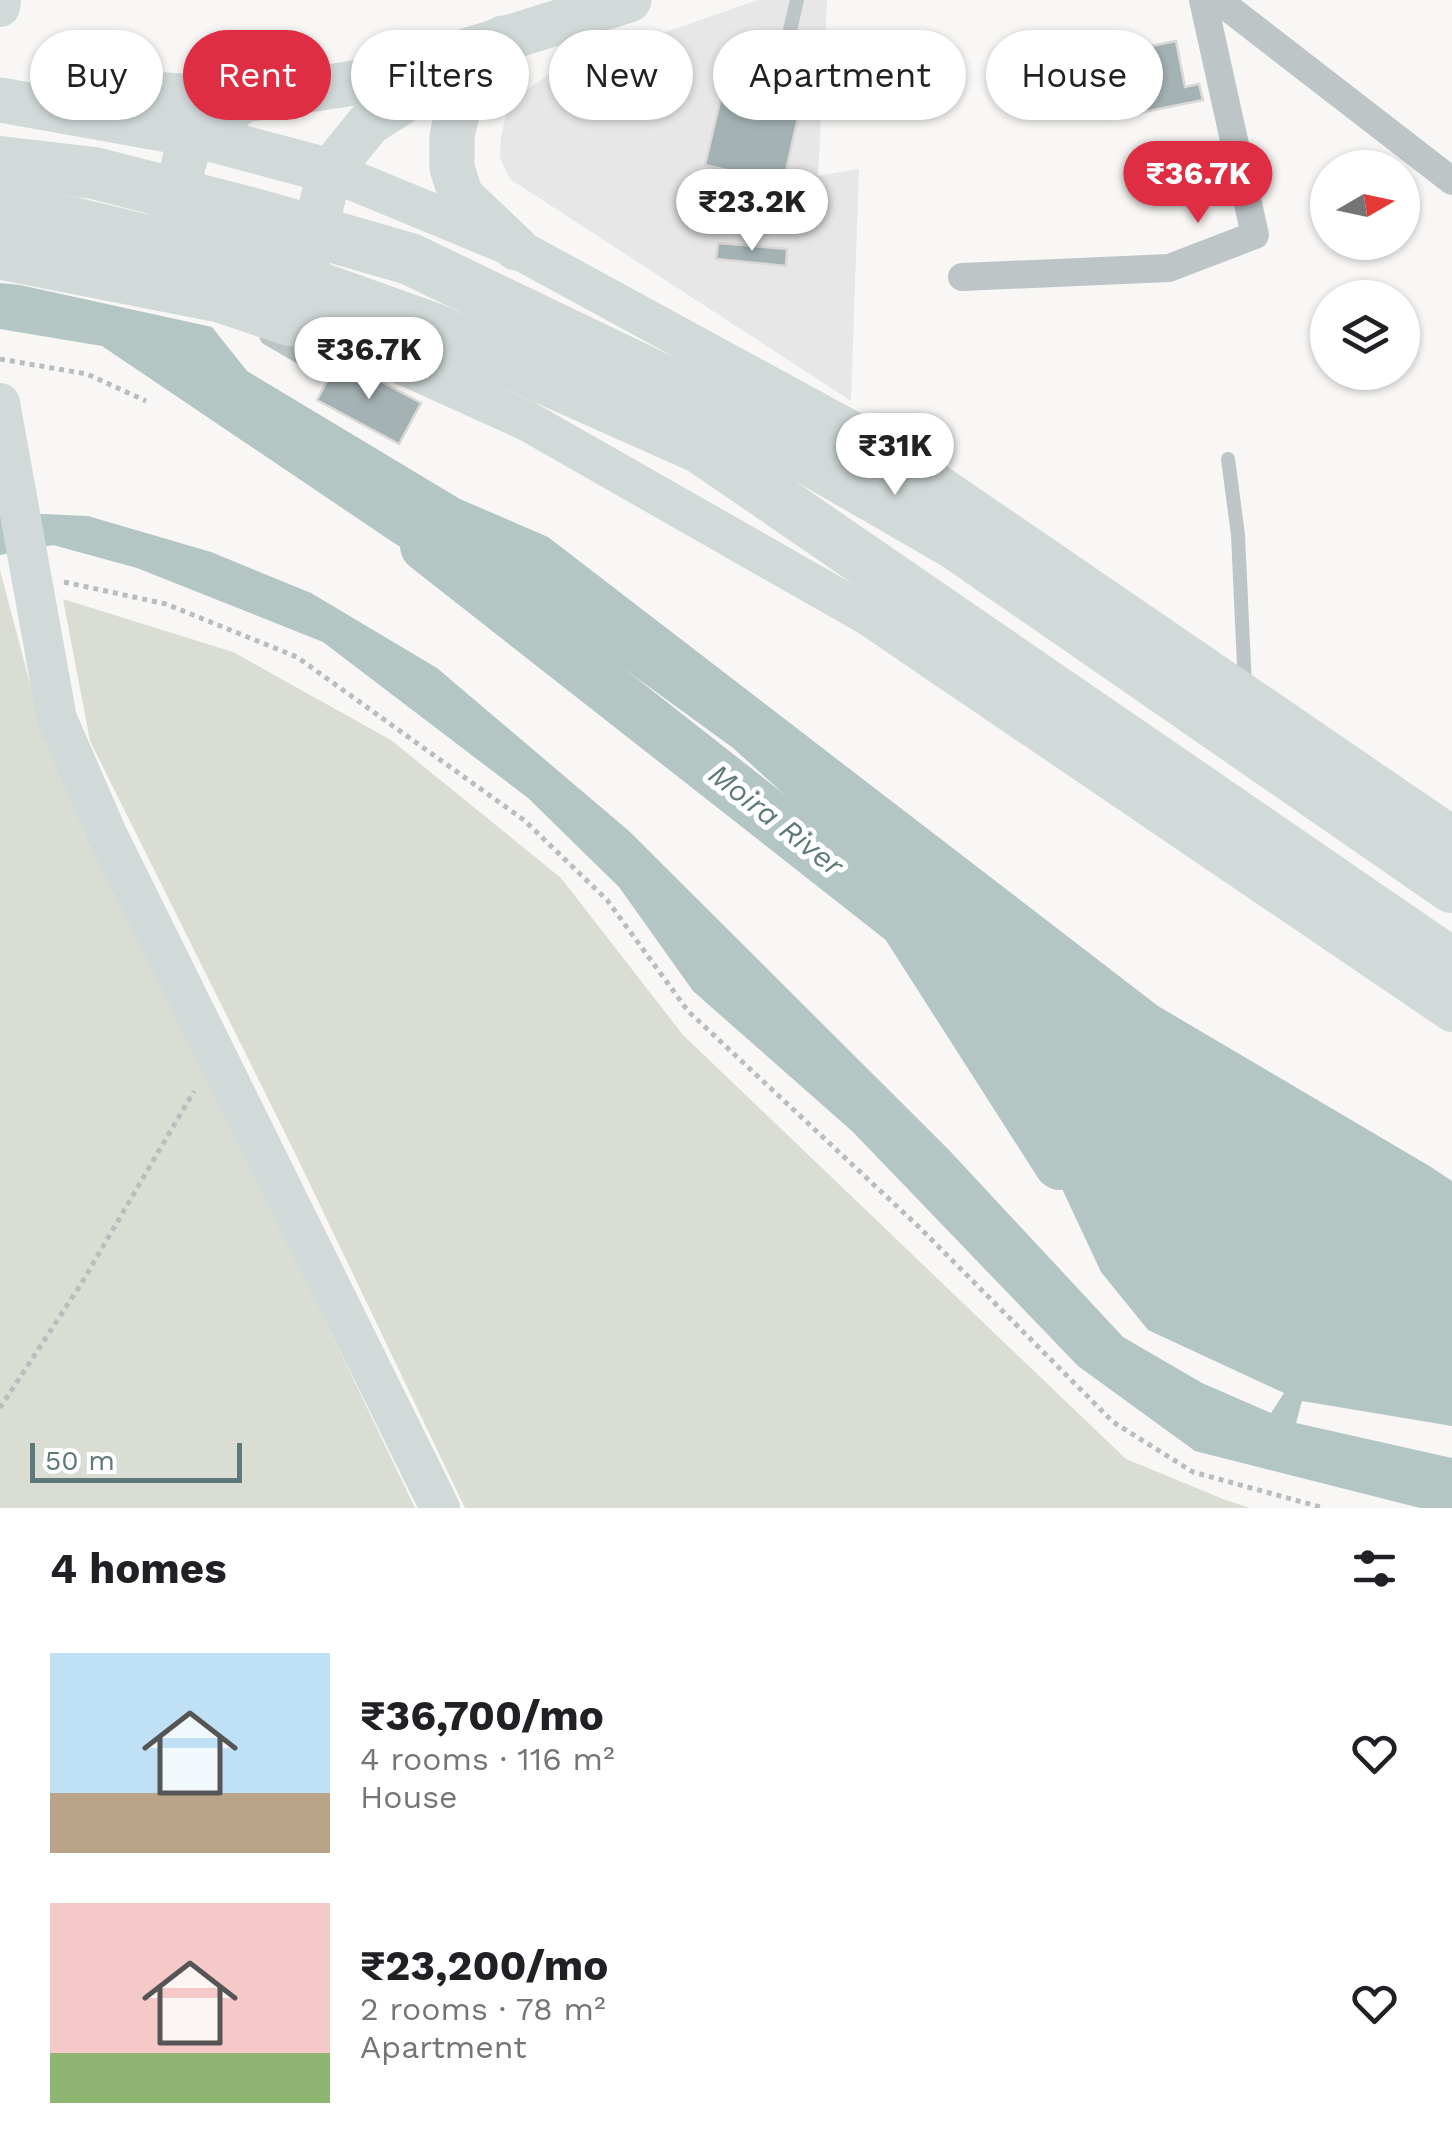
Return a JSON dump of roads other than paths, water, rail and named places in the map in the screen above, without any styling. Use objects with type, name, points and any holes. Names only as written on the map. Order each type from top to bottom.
[{"type":"highway","points":[[0,162],[94,173],[410,259],[724,410],[956,544],[1452,886]]},
{"type":"highway","points":[[0,213],[73,223],[274,272],[434,330],[702,448],[1452,964]]},
{"type":"main road","points":[[529,30],[629,0]]},
{"type":"main road","points":[[12,102],[103,90],[183,96]]},
{"type":"main road","points":[[12,102],[191,134],[330,171]]},
{"type":"main road","points":[[154,288],[191,134],[213,120]]},
{"type":"main road","points":[[0,257],[218,300],[274,319],[330,171],[373,120]]},
{"type":"main road","points":[[456,120],[452,168],[461,196],[516,248]]},
{"type":"street","points":[[962,278],[1169,268],[1255,235],[1203,0]]},
{"type":"street","points":[[1218,0],[1452,180]]},
{"type":"street","points":[[330,171],[516,248],[892,453],[1452,836]]},
{"type":"street","points":[[274,319],[334,334],[527,421],[869,616],[1452,1012]]},
{"type":"street","points":[[0,403],[56,719],[107,834],[440,1508]]},
{"type":"lane","points":[[790,30],[797,0]]},
{"type":"lane","points":[[274,319],[267,338],[329,374]]},
{"type":"lane","points":[[1228,458],[1238,535],[1246,695]]},
{"type":"waterway","name":"Moira River","points":[[426,546],[905,922],[1060,1164]]}]
